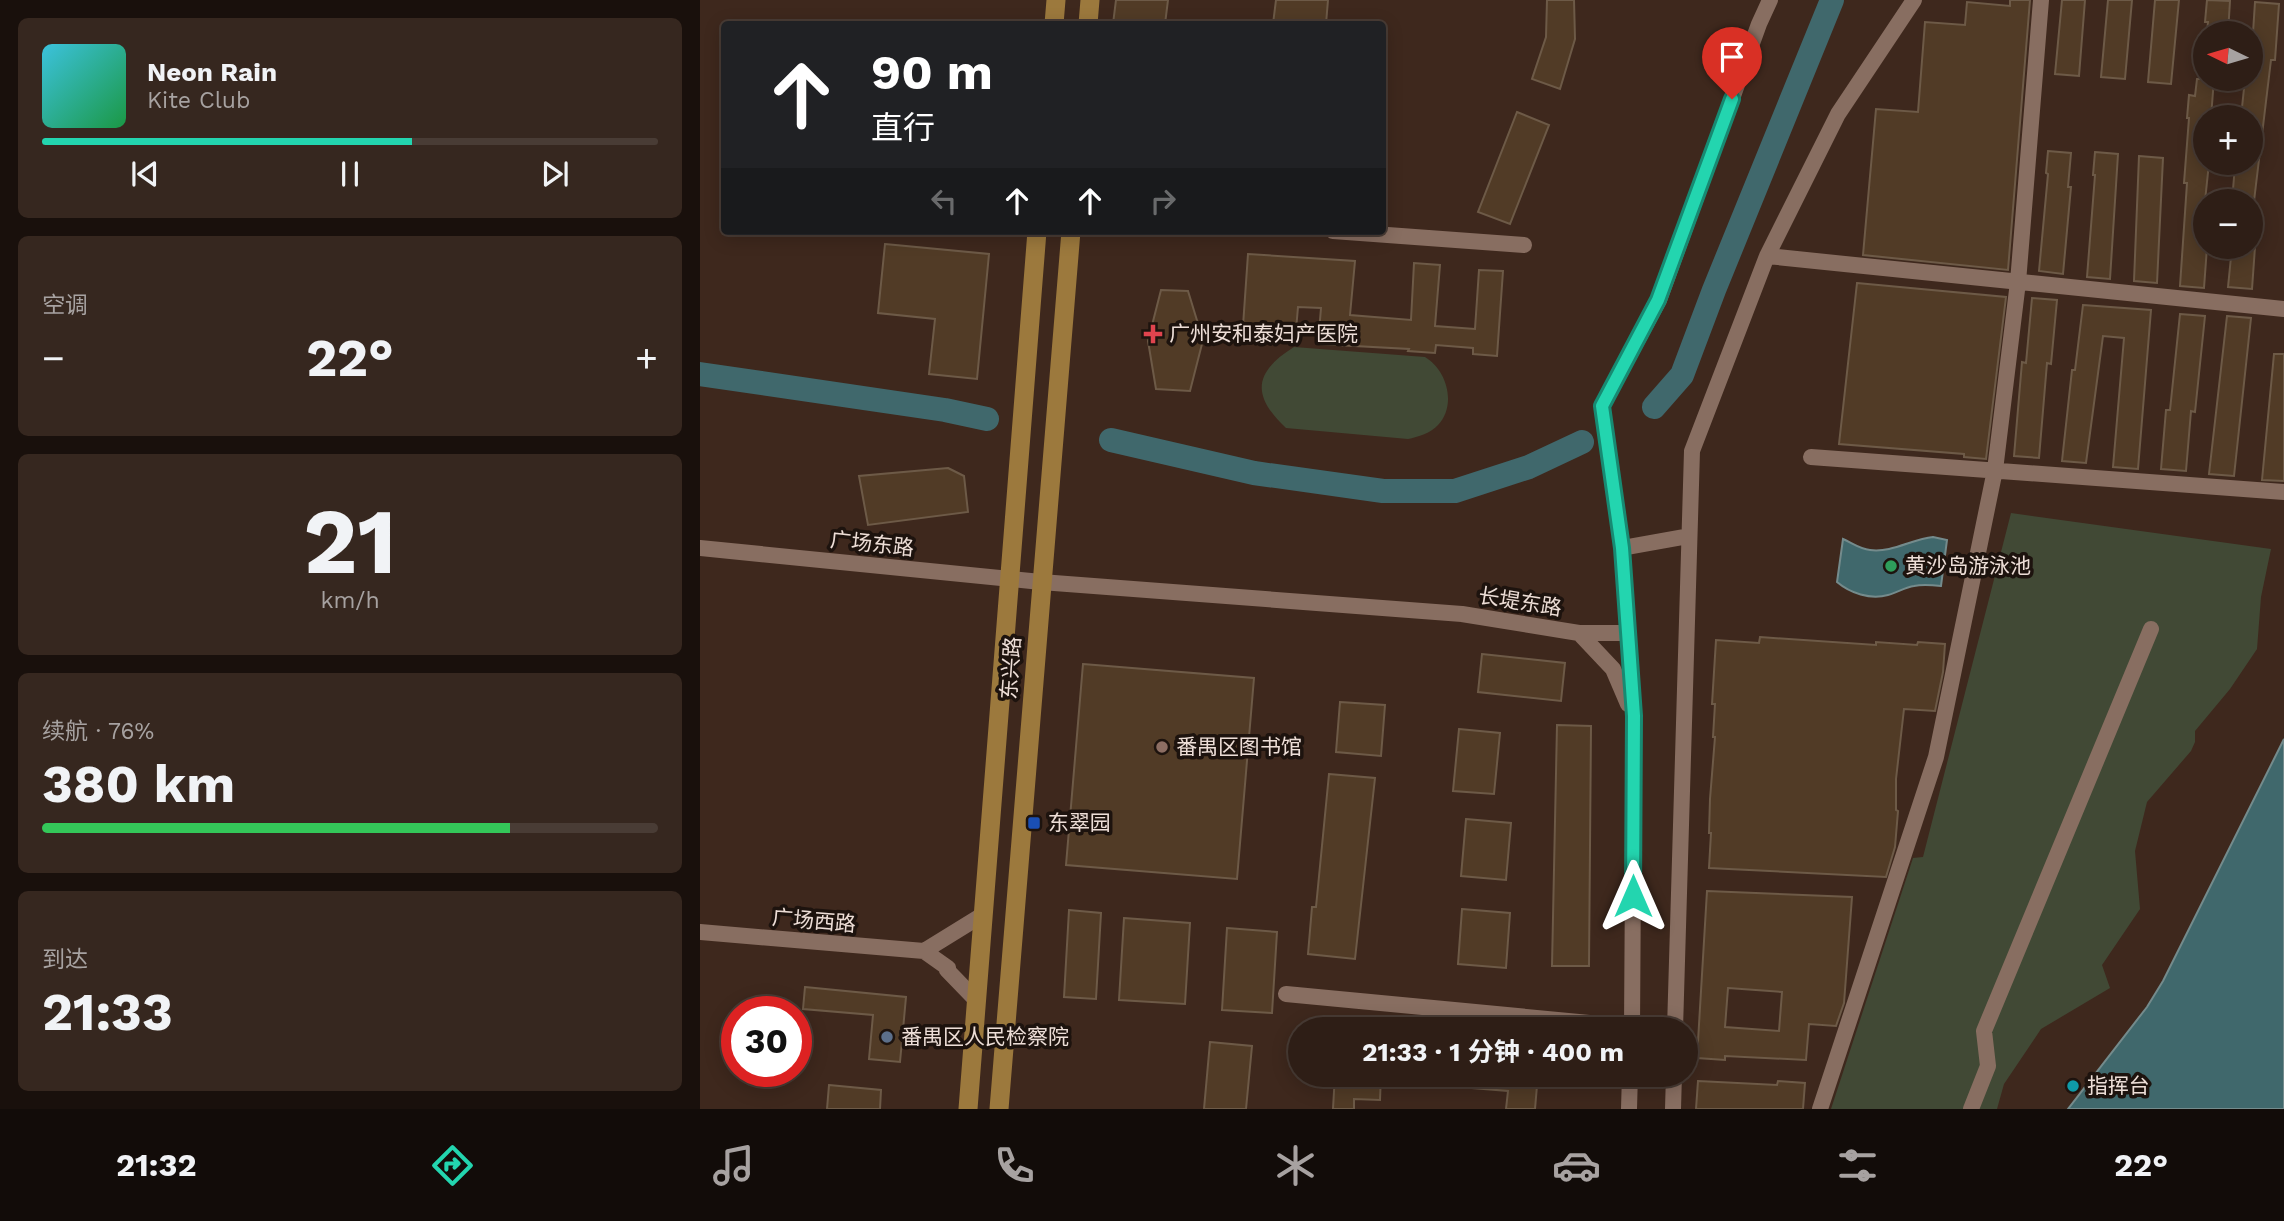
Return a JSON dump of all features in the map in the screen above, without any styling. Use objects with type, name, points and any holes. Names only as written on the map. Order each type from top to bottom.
[{"type":"main road","points":[[1054,21],[1056,0]]},
{"type":"main road","points":[[1088,21],[1090,0]]},
{"type":"main road","name":"东兴路","points":[[968,1109],[1037,235]]},
{"type":"main road","name":"东兴路","points":[[999,1109],[1071,235]]},
{"type":"street","points":[[1634,716],[1622,548],[1602,406],[1658,300],[1770,0]]},
{"type":"street","points":[[1675,1017],[1692,451],[1767,256],[1838,114],[1914,0]]},
{"type":"street","points":[[1820,1109],[1936,757],[1995,470],[2018,282],[2041,0]]},
{"type":"street","points":[[1386,235],[1524,245]]},
{"type":"street","points":[[1767,256],[2284,309]]},
{"type":"street","points":[[1811,457],[2284,492]]},
{"type":"street","points":[[1622,548],[1689,536]]},
{"type":"street","name":"广场东路","points":[[700,548],[1041,582]]},
{"type":"street","name":"长堤东路","points":[[1041,582],[1462,614],[1579,633],[1613,669],[1634,716],[1632,1017]]},
{"type":"street","points":[[1971,1109],[1988,1066],[1984,1031],[2151,629]]},
{"type":"street","points":[[1579,633],[1628,633]]},
{"type":"street","points":[[977,1000],[948,968],[924,951],[984,914]]},
{"type":"street","name":"广场西路","points":[[700,932],[924,951]]},
{"type":"street","points":[[1286,994],[1520,1017]]},
{"type":"street","points":[[1629,1109],[1630,1087]]},
{"type":"street","points":[[1673,1109],[1674,1087]]},
{"type":"green space","points":[[1294,347],[1425,357],[1439,370],[1447,388],[1444,417],[1432,430],[1408,439],[1286,428],[1267,405],[1262,384],[1271,366]]},
{"type":"green space","points":[[2011,513],[2271,549],[2261,597],[2257,649],[2230,689],[2195,731],[2195,742],[2191,751],[2147,802],[2135,851],[2140,909],[2102,965],[2110,988],[2041,1029],[2004,1084],[1997,1109],[1831,1109],[1913,858],[1923,857]]},
{"type":"water","name":"黄沙岛游泳池","points":[[1933,537],[1947,540],[1941,586],[1917,585],[1874,597],[1854,592],[1837,582],[1843,539],[1863,548],[1878,550]]},
{"type":"water","points":[[2284,739],[2284,1109],[2068,1109],[2147,1007],[2163,981]]},
{"type":"building","points":[[1116,0],[1168,0],[1165,21],[1113,21]]},
{"type":"building","points":[[1276,0],[1328,0],[1326,21],[1273,21]]},
{"type":"building","points":[[1547,0],[1574,0],[1575,39],[1560,89],[1532,79],[1546,37]]},
{"type":"building","points":[[2010,0],[2030,0],[2008,270],[1863,255],[1876,109],[1918,112],[1925,22],[1965,25],[1967,2],[2010,6]]},
{"type":"building","points":[[2062,0],[2085,0],[2079,76],[2055,74]]},
{"type":"building","points":[[2108,0],[2132,0],[2125,79],[2101,77]]},
{"type":"building","points":[[2155,0],[2179,0],[2171,84],[2148,82]]},
{"type":"building","points":[[2207,0],[2230,1],[2229,21],[2205,21]]},
{"type":"building","points":[[2255,2],[2279,4],[2275,60],[2271,60],[2263,126],[2263,105],[2242,105],[2244,91],[2263,91],[2263,21],[2254,21]]},
{"type":"building","points":[[2196,91],[2213,91],[2212,105],[2193,105],[2193,175],[2208,175],[2206,189],[2193,189],[2193,259],[2206,259],[2204,288],[2180,286],[2187,183],[2184,183],[2187,118],[2189,95],[2195,96]]},
{"type":"building","points":[[1517,112],[1549,125],[1510,224],[1478,212]]},
{"type":"building","points":[[2048,151],[2071,153],[2068,187],[2071,187],[2063,274],[2039,271]]},
{"type":"building","points":[[2095,152],[2118,154],[2110,279],[2087,277]]},
{"type":"building","points":[[2139,156],[2163,158],[2157,283],[2134,281]]},
{"type":"building","points":[[2234,175],[2257,175],[2255,189],[2233,189]]},
{"type":"building","points":[[885,244],[989,254],[977,379],[929,374],[935,319],[878,313]]},
{"type":"building","points":[[1248,254],[1355,261],[1350,315],[1411,320],[1414,263],[1440,265],[1435,326],[1475,329],[1479,270],[1503,271],[1497,356],[1473,354],[1473,348],[1436,345],[1435,353],[1318,344],[1321,308],[1298,307],[1296,330],[1243,326]]},
{"type":"building","points":[[2231,259],[2254,259],[2252,289],[2228,287]]},
{"type":"building","points":[[1857,283],[2006,297],[1986,459],[1964,457],[1964,454],[1839,444]]},
{"type":"building","points":[[1161,290],[1188,291],[1203,340],[1190,391],[1156,389],[1148,341]]},
{"type":"building","points":[[2032,298],[2057,300],[2051,364],[2047,363],[2039,458],[2014,456],[2022,362],[2026,363]]},
{"type":"building","points":[[2083,305],[2151,310],[2138,469],[2113,467],[2124,338],[2103,336],[2086,463],[2062,461],[2072,370],[2075,370]]},
{"type":"building","points":[[2180,314],[2205,316],[2195,412],[2191,411],[2186,471],[2161,469],[2166,410],[2170,410]]},
{"type":"building","points":[[2227,316],[2251,318],[2234,476],[2209,474]]},
{"type":"building","points":[[2274,354],[2284,354],[2284,481],[2262,480]]},
{"type":"building","points":[[948,468],[964,476],[968,512],[868,525],[859,476]]},
{"type":"building","points":[[1760,637],[1876,645],[1876,642],[1945,644],[1943,672],[1935,711],[1904,709],[1896,779],[1898,811],[1895,847],[1886,877],[1709,868],[1716,640],[1759,643]]},
{"type":"building","points":[[1482,654],[1565,663],[1561,701],[1478,692]]},
{"type":"building","name":"番禺区图书馆","points":[[1083,664],[1254,678],[1237,879],[1066,865]]},
{"type":"building","points":[[1340,702],[1385,705],[1381,756],[1336,752]]},
{"type":"building","points":[[1557,725],[1591,726],[1589,966],[1552,966]]},
{"type":"building","points":[[1459,729],[1500,733],[1494,794],[1453,791]]},
{"type":"building","points":[[1329,774],[1375,778],[1355,959],[1308,954],[1312,907],[1316,907]]},
{"type":"building","points":[[1466,819],[1511,823],[1506,880],[1461,876]]},
{"type":"building","points":[[1707,891],[1852,897],[1844,1003],[1836,1026],[1809,1024],[1806,1060],[1725,1056],[1725,1060],[1698,1058]],"holes":[[[1728,988],[1782,992],[1779,1031],[1725,1027]]]},
{"type":"building","points":[[1462,909],[1510,913],[1506,968],[1458,964]]},
{"type":"building","points":[[1069,910],[1101,913],[1096,999],[1064,997]]},
{"type":"building","points":[[1124,918],[1190,923],[1185,1004],[1119,1000]]},
{"type":"building","points":[[1227,928],[1277,932],[1272,1013],[1222,1010]]},
{"type":"building","name":"番禺区人民检察院","points":[[805,987],[906,997],[900,1062],[869,1059],[873,1015],[812,1010],[812,996],[804,996]]},
{"type":"building","points":[[1210,1042],[1252,1046],[1246,1109],[1204,1109]]},
{"type":"building","points":[[1698,1081],[1777,1085],[1778,1081],[1805,1083],[1803,1109],[1696,1109]]},
{"type":"building","points":[[829,1085],[881,1090],[880,1109],[827,1109]]},
{"type":"building","points":[[1334,1087],[1380,1087],[1380,1100],[1354,1099],[1354,1109],[1333,1109]]},
{"type":"building","points":[[1460,1087],[1537,1087],[1535,1109],[1506,1109],[1508,1091]]},
{"type":"waterway","points":[[1654,407],[1682,375],[1832,0]]},
{"type":"waterway","points":[[700,374],[945,410],[987,419]]},
{"type":"waterway","points":[[1111,440],[1254,473],[1383,491],[1455,491],[1529,467],[1582,442]]},
{"type":"place","name":"广州安和泰妇产医院","points":[[1153,334]]},
{"type":"place","name":"黄沙岛游泳池","points":[[1891,566]]},
{"type":"place","name":"番禺区图书馆","points":[[1162,747]]},
{"type":"place","name":"东翠园","points":[[1034,823]]},
{"type":"place","name":"番禺区人民检察院","points":[[887,1037]]},
{"type":"place","name":"指挥台","points":[[2073,1086]]},
{"type":"route","points":[[1633,896],[1634,716],[1622,548],[1602,406],[1658,300],[1732,99]]}]
